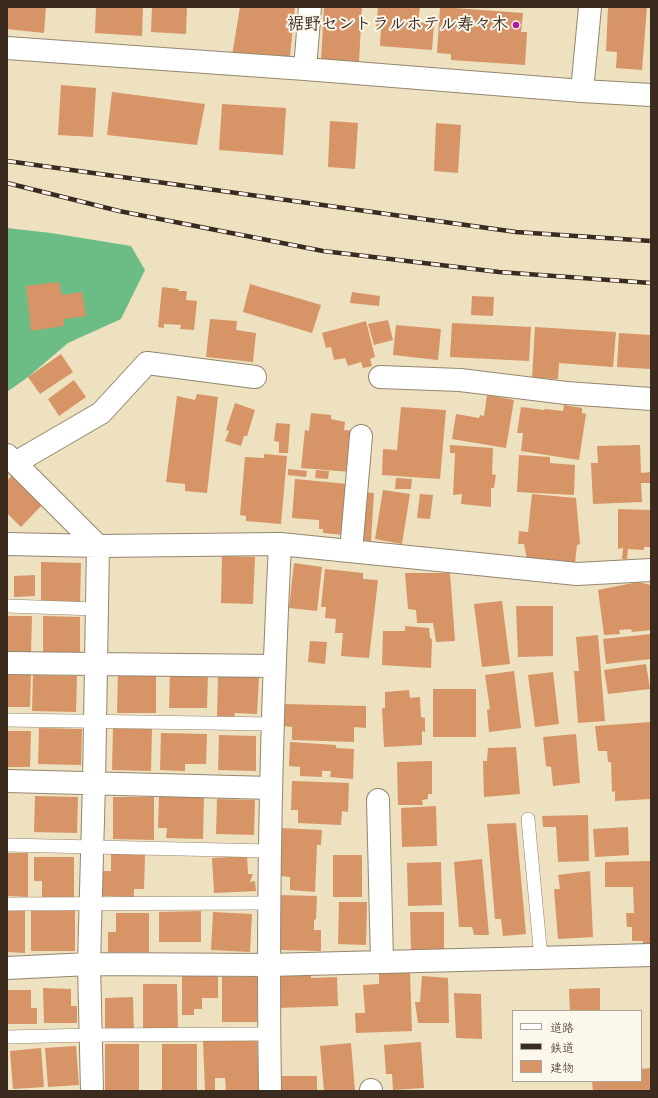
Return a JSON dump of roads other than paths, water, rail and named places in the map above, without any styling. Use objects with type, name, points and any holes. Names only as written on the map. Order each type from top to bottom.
[{"type":"street","points":[[305,69],[310,7]]},
{"type":"street","points":[[582,91],[590,7]]},
{"type":"street","points":[[7,48],[651,95]]},
{"type":"street","points":[[92,1091],[89,964],[98,546],[11,459],[101,413],[147,363],[255,377]]},
{"type":"street","points":[[380,376],[460,380],[566,393],[651,399]]},
{"type":"street","points":[[351,551],[361,436]]},
{"type":"street","points":[[7,544],[98,546],[280,544],[577,574],[651,570]]},
{"type":"street","points":[[270,1091],[268,965],[270,788],[280,544]]},
{"type":"street","points":[[7,663],[274,666]]},
{"type":"street","points":[[7,781],[270,788]]},
{"type":"street","points":[[378,800],[382,961]]},
{"type":"street","points":[[7,968],[89,964],[268,965],[651,955]]},
{"type":"lane","points":[[7,606],[97,609]]},
{"type":"lane","points":[[7,720],[272,724]]},
{"type":"lane","points":[[528,819],[541,958]]},
{"type":"lane","points":[[7,845],[269,851]]},
{"type":"lane","points":[[7,904],[269,903]]},
{"type":"lane","points":[[7,1037],[269,1034]]},
{"type":"railway","points":[[7,161],[516,232],[651,241]]},
{"type":"railway","points":[[7,183],[119,211],[323,251],[499,272],[651,283]]},
{"type":"place","name":"裾野セントラルホテル寿々木","points":[[516,25]]}]
